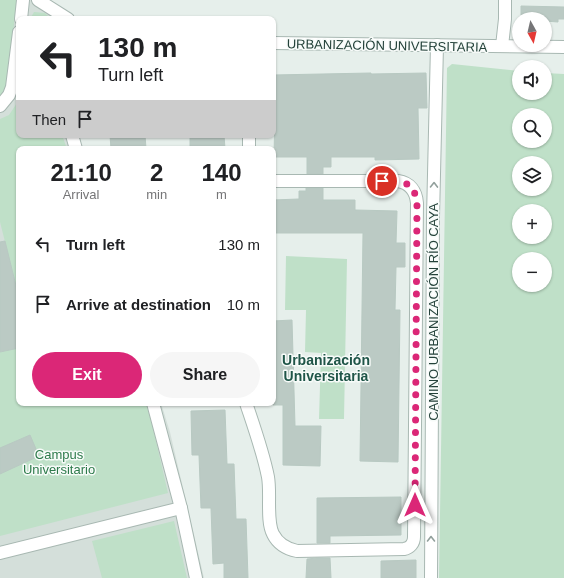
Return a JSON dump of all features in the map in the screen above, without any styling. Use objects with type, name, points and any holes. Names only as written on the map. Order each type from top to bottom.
[{"type":"street","points":[[21,16],[23,0]]},
{"type":"street","points":[[38,0],[63,16]]},
{"type":"street","points":[[502,46],[505,19],[505,0]]},
{"type":"street","name":"URBANIZACIÓN UNIVERSITARIA","points":[[276,43],[564,47]]},
{"type":"street","name":"CAMINO URBANIZACIÓN RÍO CAYA","points":[[431,578],[433,217],[437,45]]},
{"type":"street","points":[[0,106],[9,95],[12,87],[16,56]]},
{"type":"street","points":[[247,406],[266,468],[269,486],[270,527],[278,542],[287,548],[297,551],[404,549],[411,546],[414,540],[417,203],[415,192],[406,183],[398,181],[276,181]]},
{"type":"street","points":[[154,406],[181,508],[196,578]]},
{"type":"street","points":[[0,553],[181,508]]},
{"type":"shaded area","points":[[0,0],[46,0],[54,16],[16,16],[16,138],[79,138],[81,146],[16,146],[16,406],[162,406],[170,432],[204,578],[0,578]]},
{"type":"green space","points":[[0,0],[17,0],[6,90],[0,97]]},
{"type":"green space","points":[[34,12],[45,13],[48,16],[32,16]]},
{"type":"green space","points":[[452,64],[512,70],[512,100],[552,100],[552,73],[564,74],[564,578],[439,578],[447,68]]},
{"type":"green space","points":[[16,104],[16,138],[63,138],[66,146],[16,146],[16,285],[0,222],[0,119],[9,115]]},
{"type":"green space","points":[[286,256],[347,259],[344,419],[319,419],[321,353],[305,352],[306,310],[285,310]]},
{"type":"green space","name":"Campus Universitario","points":[[16,348],[16,406],[147,406],[168,493],[0,536],[0,352]]},
{"type":"green space","points":[[174,521],[187,578],[102,578],[92,541]]},
{"type":"building","points":[[521,6],[564,7],[564,19],[558,19],[558,22],[552,22],[552,12],[521,12]]},
{"type":"building","points":[[426,73],[427,108],[418,108],[419,159],[375,160],[375,157],[331,157],[331,167],[323,167],[323,174],[307,174],[307,157],[276,157],[276,146],[274,146],[274,138],[276,138],[276,75]]},
{"type":"building","points":[[110,138],[145,138],[146,146],[111,146]]},
{"type":"building","points":[[190,138],[224,138],[225,146],[190,146]]},
{"type":"building","points":[[306,188],[323,188],[323,200],[355,200],[355,210],[397,211],[396,243],[405,243],[405,267],[396,267],[395,310],[400,310],[398,462],[360,461],[363,233],[276,233],[276,200],[299,199],[299,191],[306,191]]},
{"type":"building","points":[[5,241],[16,286],[16,349],[0,352],[0,242]]},
{"type":"building","points":[[292,320],[295,426],[321,426],[320,466],[283,465],[283,405],[276,405],[276,321]]},
{"type":"building","points":[[225,410],[227,464],[234,464],[236,519],[246,519],[248,578],[224,578],[224,563],[213,564],[211,508],[201,508],[199,455],[192,455],[191,411]]},
{"type":"building","points":[[30,435],[39,456],[0,474],[0,448]]},
{"type":"building","points":[[401,497],[401,535],[330,536],[330,543],[317,543],[317,498]]},
{"type":"building","points":[[330,558],[331,578],[306,578],[307,559]]},
{"type":"building","points":[[416,560],[416,578],[381,578],[381,561]]},
{"type":"district","name":"Urbanización Universitaria","points":[[326,368]]},
{"type":"route","points":[[382,181],[398,181],[406,183],[415,192],[417,203],[415,505]]}]
